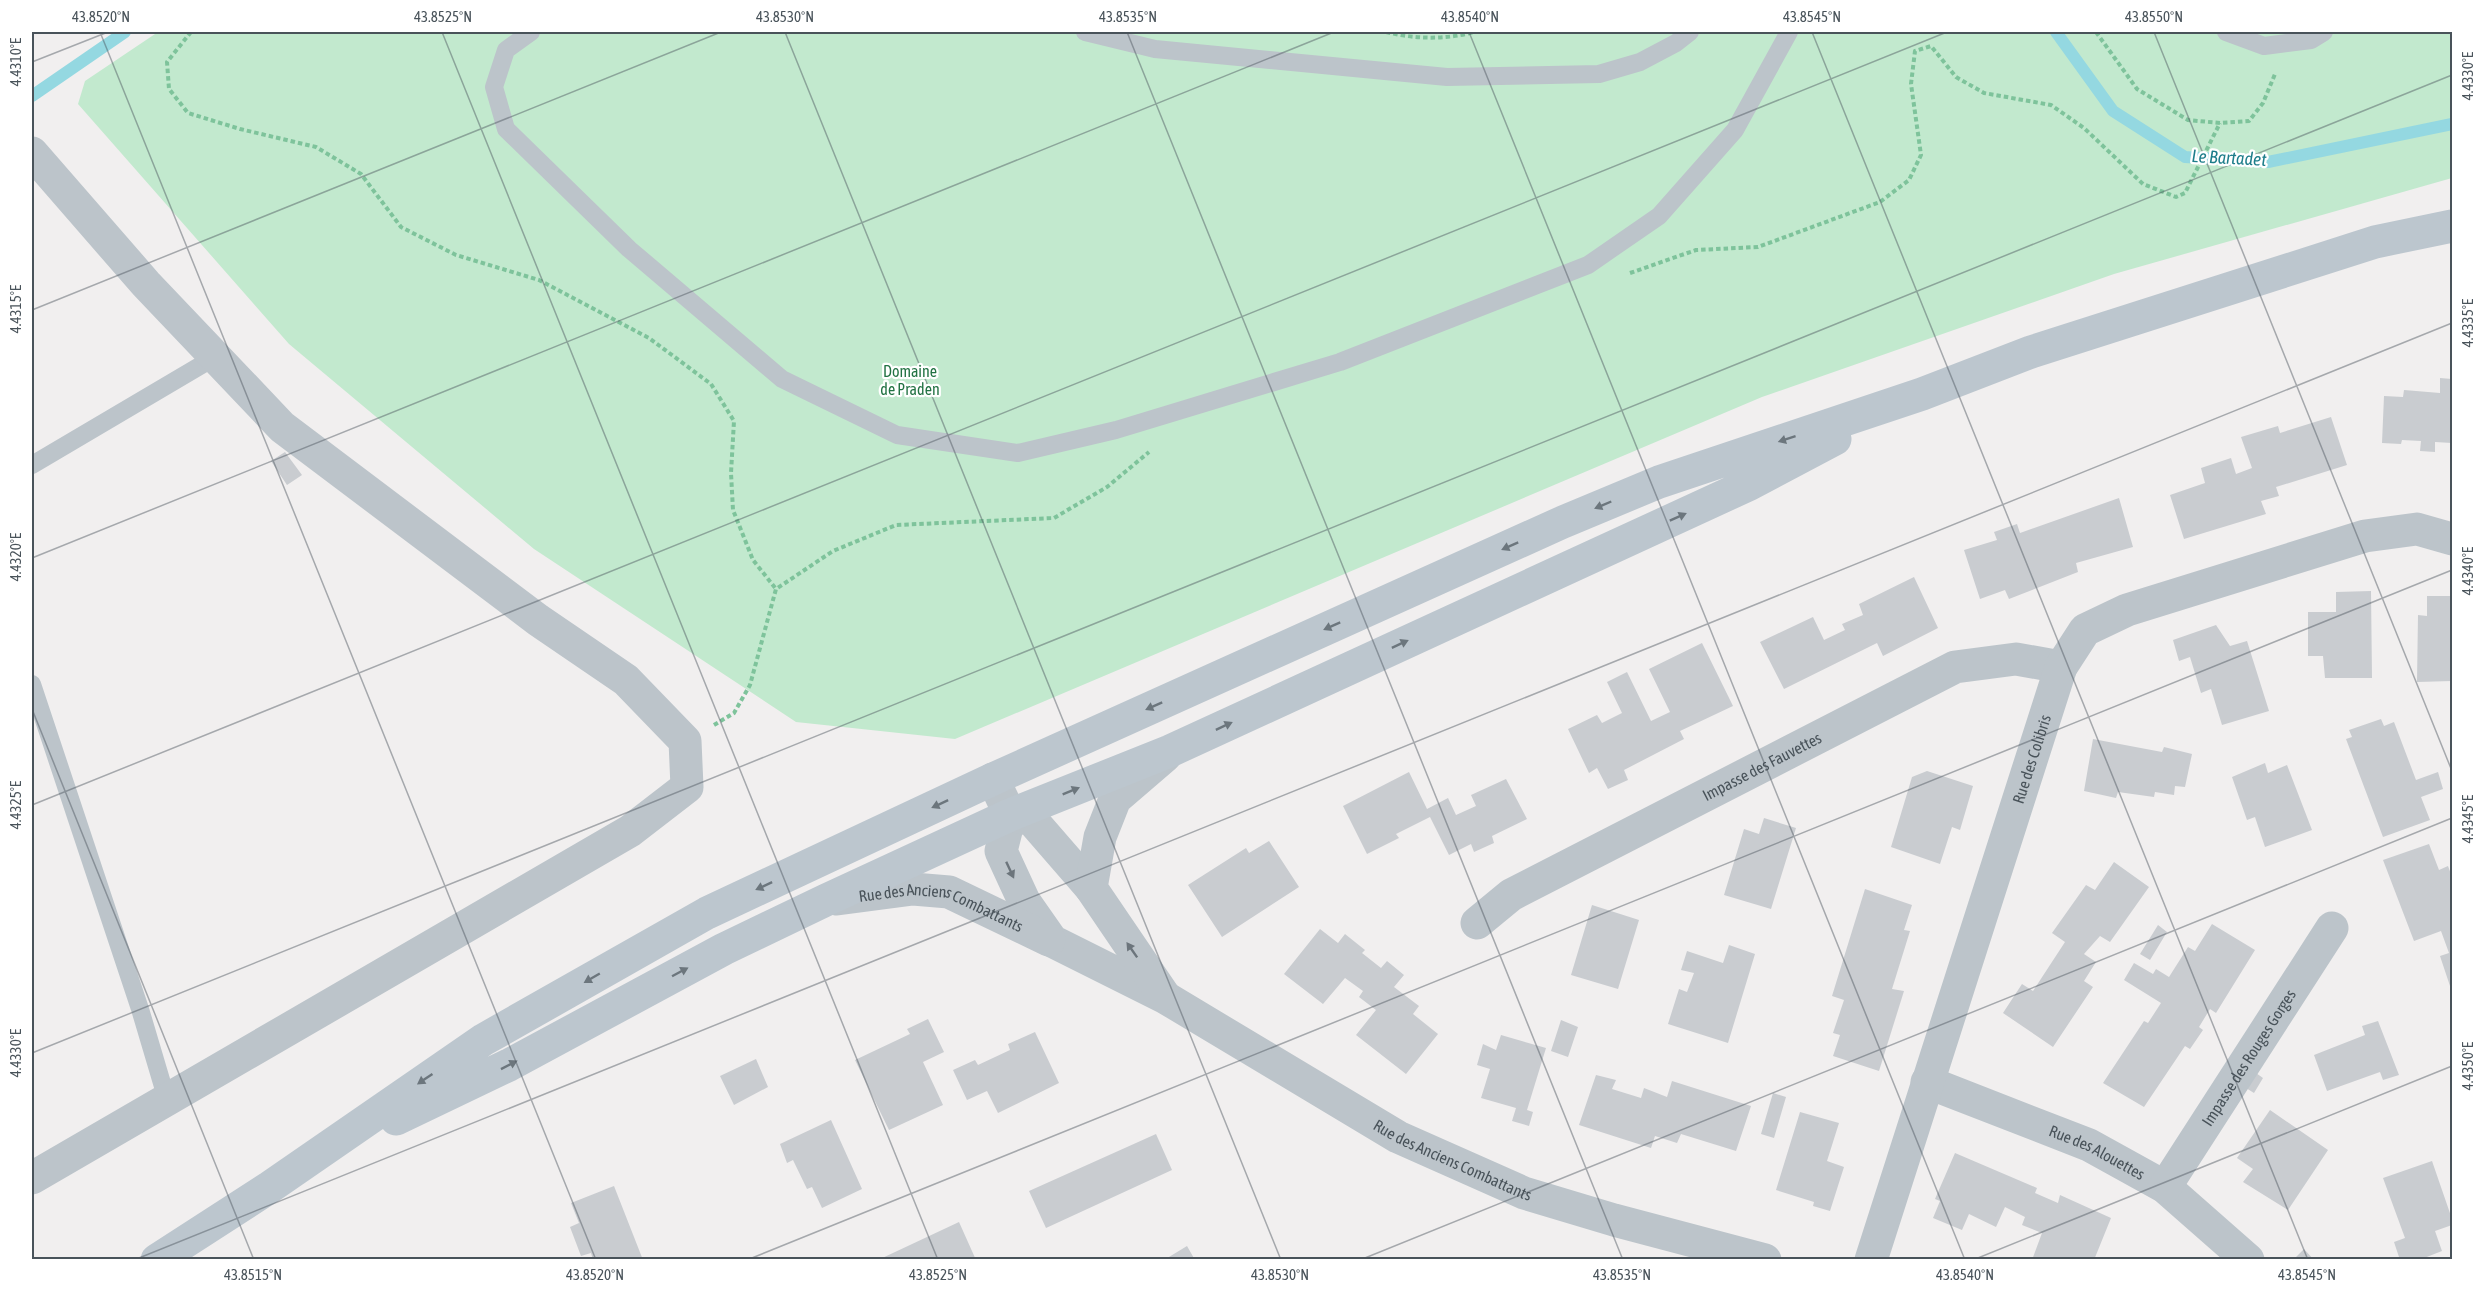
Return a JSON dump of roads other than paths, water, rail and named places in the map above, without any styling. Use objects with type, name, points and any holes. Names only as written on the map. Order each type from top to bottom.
[{"type":"main road","points":[[157,1260],[270,1187],[483,1040],[707,913],[993,779],[1563,522],[1659,482],[1922,394],[2031,352],[2375,242],[2452,226]]},
{"type":"main road","points":[[304,1162],[509,1065],[724,949],[826,900],[1010,815],[1170,751],[1750,484],[1922,394]]},
{"type":"street","points":[[32,153],[146,284],[282,427],[538,620],[626,680],[685,741],[687,787],[630,831],[32,1178]]},
{"type":"street","name":"Rue des Colibris","points":[[1871,1260],[2061,667],[2085,630],[2127,610],[2365,536],[2417,529],[2452,539]]},
{"type":"street","name":"Impasse des Fauvettes","points":[[1477,923],[1511,895],[1955,667],[2016,659],[2061,667]]},
{"type":"street","points":[[1091,888],[1100,837],[1115,799],[1170,751]]},
{"type":"street","points":[[993,779],[1010,815]]},
{"type":"street","name":"Rue des Anciens Combattants","points":[[1052,941],[1024,901],[1001,851],[1010,815],[1032,820],[1091,888],[1166,998]]},
{"type":"street","name":"Rue des Anciens Combattants","points":[[826,900],[913,889],[949,892],[1166,998],[1398,1137],[1524,1193],[1674,1248],[1765,1260]]},
{"type":"street","name":"Impasse des Rouges Gorges","points":[[2165,1187],[2332,928]]},
{"type":"street","name":"Rue des Alouettes","points":[[1927,1082],[2089,1145],[2165,1187],[2247,1260]]},
{"type":"lane","points":[[531,32],[506,50],[494,87],[506,129],[630,249],[782,379],[897,435],[1018,453],[1116,430],[1340,362],[1588,265],[1659,216],[1735,130],[1789,32]]},
{"type":"lane","points":[[1084,32],[1155,49],[1447,77],[1599,74],[1640,62],[1676,43],[1690,32]]},
{"type":"lane","points":[[2226,32],[2264,46],[2311,40],[2324,32]]},
{"type":"lane","points":[[32,465],[215,357]]},
{"type":"lane","points":[[32,684],[167,1100]]},
{"type":"waterway","name":"Le Bartadet","points":[[32,96],[125,32]]},
{"type":"waterway","name":"Le Bartadet","points":[[2056,32],[2113,111],[2185,157],[2268,162],[2452,124]]},
{"type":"park label","name":"Domaine de Praden","points":[[910,380]]}]
